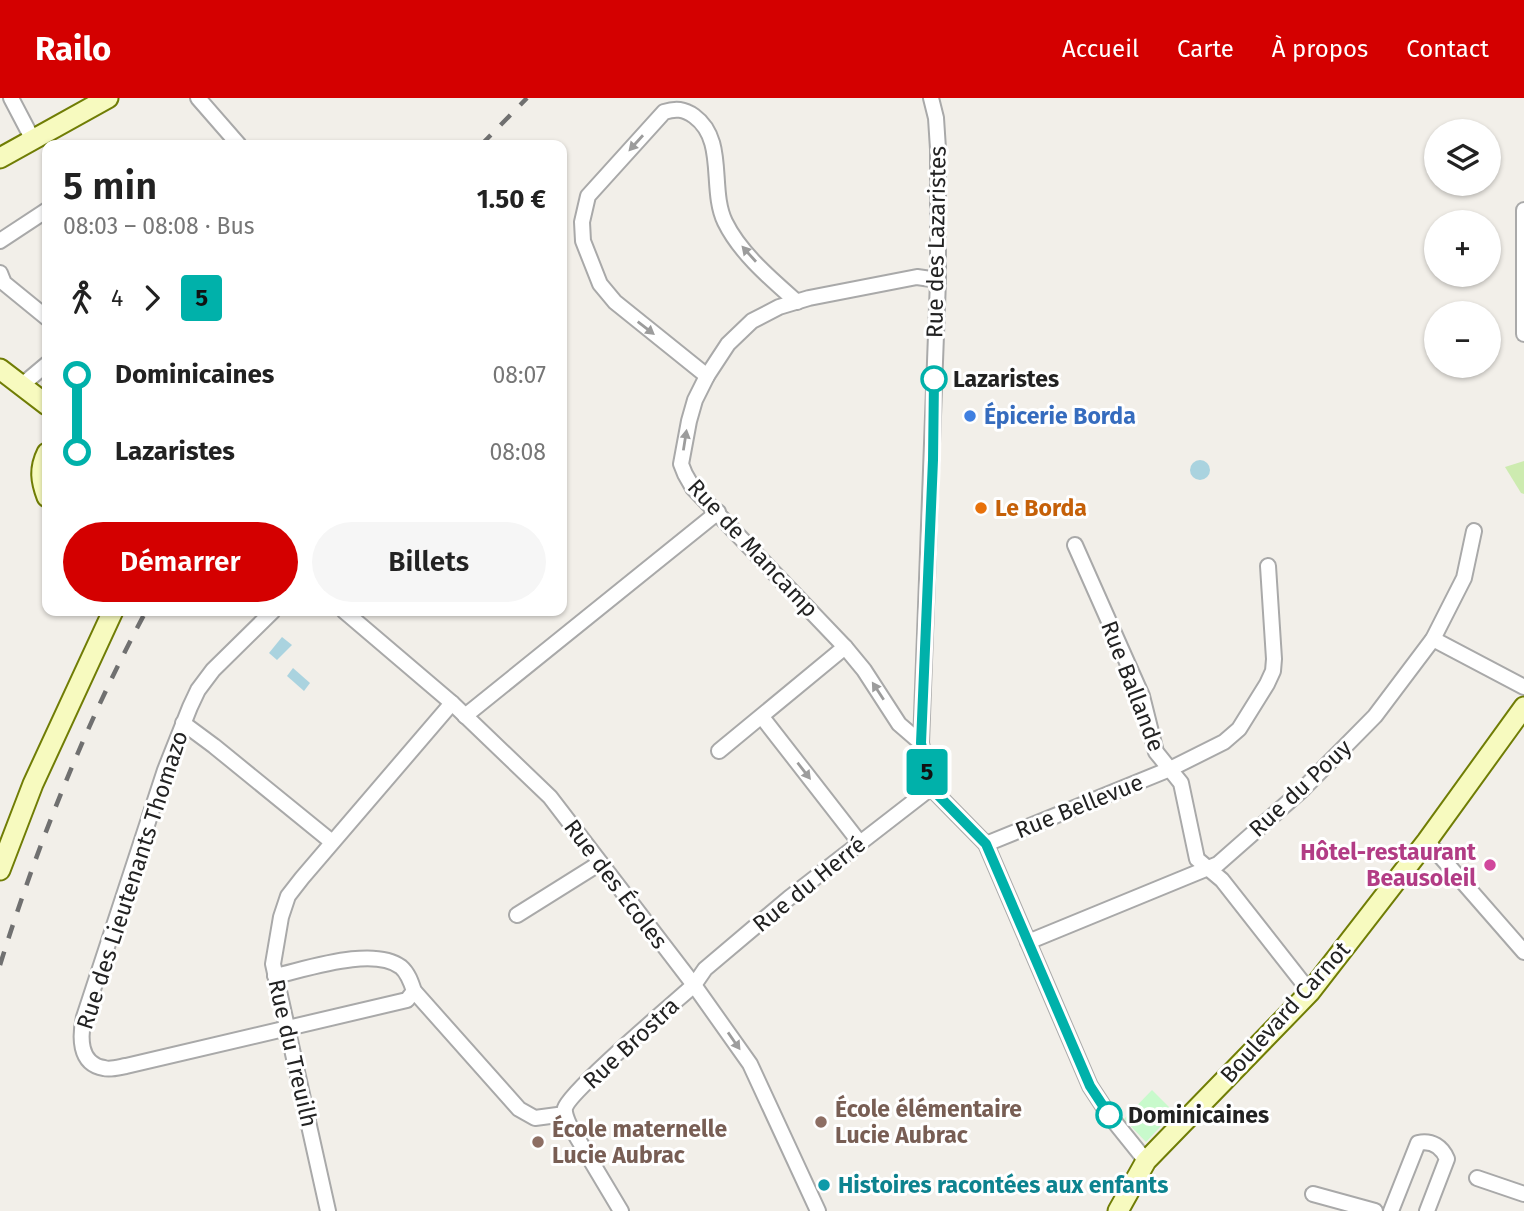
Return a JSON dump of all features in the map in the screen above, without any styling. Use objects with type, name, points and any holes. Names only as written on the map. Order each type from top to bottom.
[{"type":"street","points":[[11,98],[33,140]]},
{"type":"street","points":[[0,158],[108,98]]},
{"type":"street","points":[[198,98],[235,140]]},
{"type":"street","name":"Rue des Lazaristes","points":[[931,788],[921,743],[938,280],[939,149],[932,98]]},
{"type":"street","points":[[707,376],[615,302],[600,284],[583,241],[582,222],[589,196],[664,112],[675,109],[688,112],[710,132],[723,218],[733,236],[797,302]]},
{"type":"street","points":[[1524,210],[1524,334]]},
{"type":"street","points":[[0,240],[42,213]]},
{"type":"street","points":[[0,272],[4,283],[42,314]]},
{"type":"street","name":"Rue de Mancamp","points":[[921,743],[899,724],[864,670],[845,647],[694,488],[681,464],[689,421],[707,376],[728,344],[752,321],[779,307],[797,302],[917,277],[938,280]]},
{"type":"street","points":[[22,386],[42,368]]},
{"type":"street","points":[[0,369],[42,401]]},
{"type":"street","points":[[465,716],[718,513]]},
{"type":"street","name":"Rue du Pouy","points":[[1028,942],[1208,870],[1302,790],[1375,716],[1433,639],[1464,578],[1474,531]]},
{"type":"street","name":"Rue Ballande","points":[[1075,545],[1142,696],[1156,752],[1181,783],[1197,859],[1222,880],[1310,992]]},
{"type":"street","name":"Rue Bellevue","points":[[986,844],[1170,769],[1234,736],[1273,671],[1268,566]]},
{"type":"street","points":[[0,870],[33,784],[111,616]]},
{"type":"street","name":"Rue des Lieutenants Thomazo","points":[[268,616],[214,670],[198,690],[183,723],[165,769],[84,1017],[80,1037],[83,1050],[92,1062],[103,1069],[126,1066],[286,1028]]},
{"type":"street","name":"Rue des Écoles","points":[[350,616],[452,703],[550,797],[694,985],[750,1064],[818,1211]]},
{"type":"street","points":[[1433,639],[1524,687]]},
{"type":"street","points":[[719,751],[845,647]]},
{"type":"street","name":"Rue du Treuilh","points":[[328,1211],[273,964],[281,917],[288,896],[452,703]]},
{"type":"street","name":"Boulevard Carnot","points":[[1118,1211],[1146,1161],[1310,992],[1427,841],[1524,707]]},
{"type":"street","points":[[762,717],[860,843]]},
{"type":"street","points":[[183,723],[332,842]]},
{"type":"street","points":[[931,788],[986,844],[1090,1086],[1109,1115],[1146,1161]]},
{"type":"street","name":"Rue du Herré","points":[[694,985],[705,968],[931,788]]},
{"type":"street","points":[[1427,841],[1524,952]]},
{"type":"street","points":[[517,915],[600,863]]},
{"type":"street","points":[[275,976],[356,959],[377,958],[401,967],[410,979],[414,991],[519,1109],[535,1118],[565,1114],[621,1211]]},
{"type":"street","name":"Rue Brostra","points":[[565,1114],[566,1106],[600,1069],[694,985]]},
{"type":"street","points":[[286,1028],[407,1000],[414,991]]},
{"type":"street","points":[[1391,1211],[1419,1143],[1426,1142],[1440,1148],[1447,1159],[1427,1211]]},
{"type":"street","points":[[1477,1178],[1524,1194]]},
{"type":"street","points":[[1313,1194],[1375,1211]]},
{"type":"green space","points":[[1524,461],[1524,494],[1505,467]]},
{"type":"green space","points":[[1152,1090],[1174,1112],[1146,1142],[1124,1119]]},
{"type":"water","points":[[1200,460],[1207,463],[1210,470],[1207,477],[1200,480],[1193,477],[1190,470],[1193,463]]},
{"type":"water","points":[[282,637],[292,645],[277,660],[269,653]]},
{"type":"water","points":[[293,668],[310,683],[304,691],[287,676]]},
{"type":"railway","points":[[486,140],[527,98]]},
{"type":"railway","points":[[0,965],[30,874],[83,740],[143,616]]},
{"type":"bus line","name":"5","points":[[934,379],[921,743],[931,788],[986,844],[1090,1086],[1109,1115]]},
{"type":"place","name":"Lazaristes","points":[[934,379]]},
{"type":"place","name":"Épicerie Borda","points":[[970,416]]},
{"type":"place","name":"Le Borda","points":[[981,508]]},
{"type":"place","name":"Hôtel-restaurant Beausoleil","points":[[1490,865]]},
{"type":"place","name":"Dominicaines","points":[[1109,1115]]},
{"type":"place","name":"École élémentaire Lucie Aubrac","points":[[821,1122]]},
{"type":"place","name":"École maternelle Lucie Aubrac","points":[[538,1142]]},
{"type":"place","name":"Histoires racontées aux enfants","points":[[824,1185]]}]
